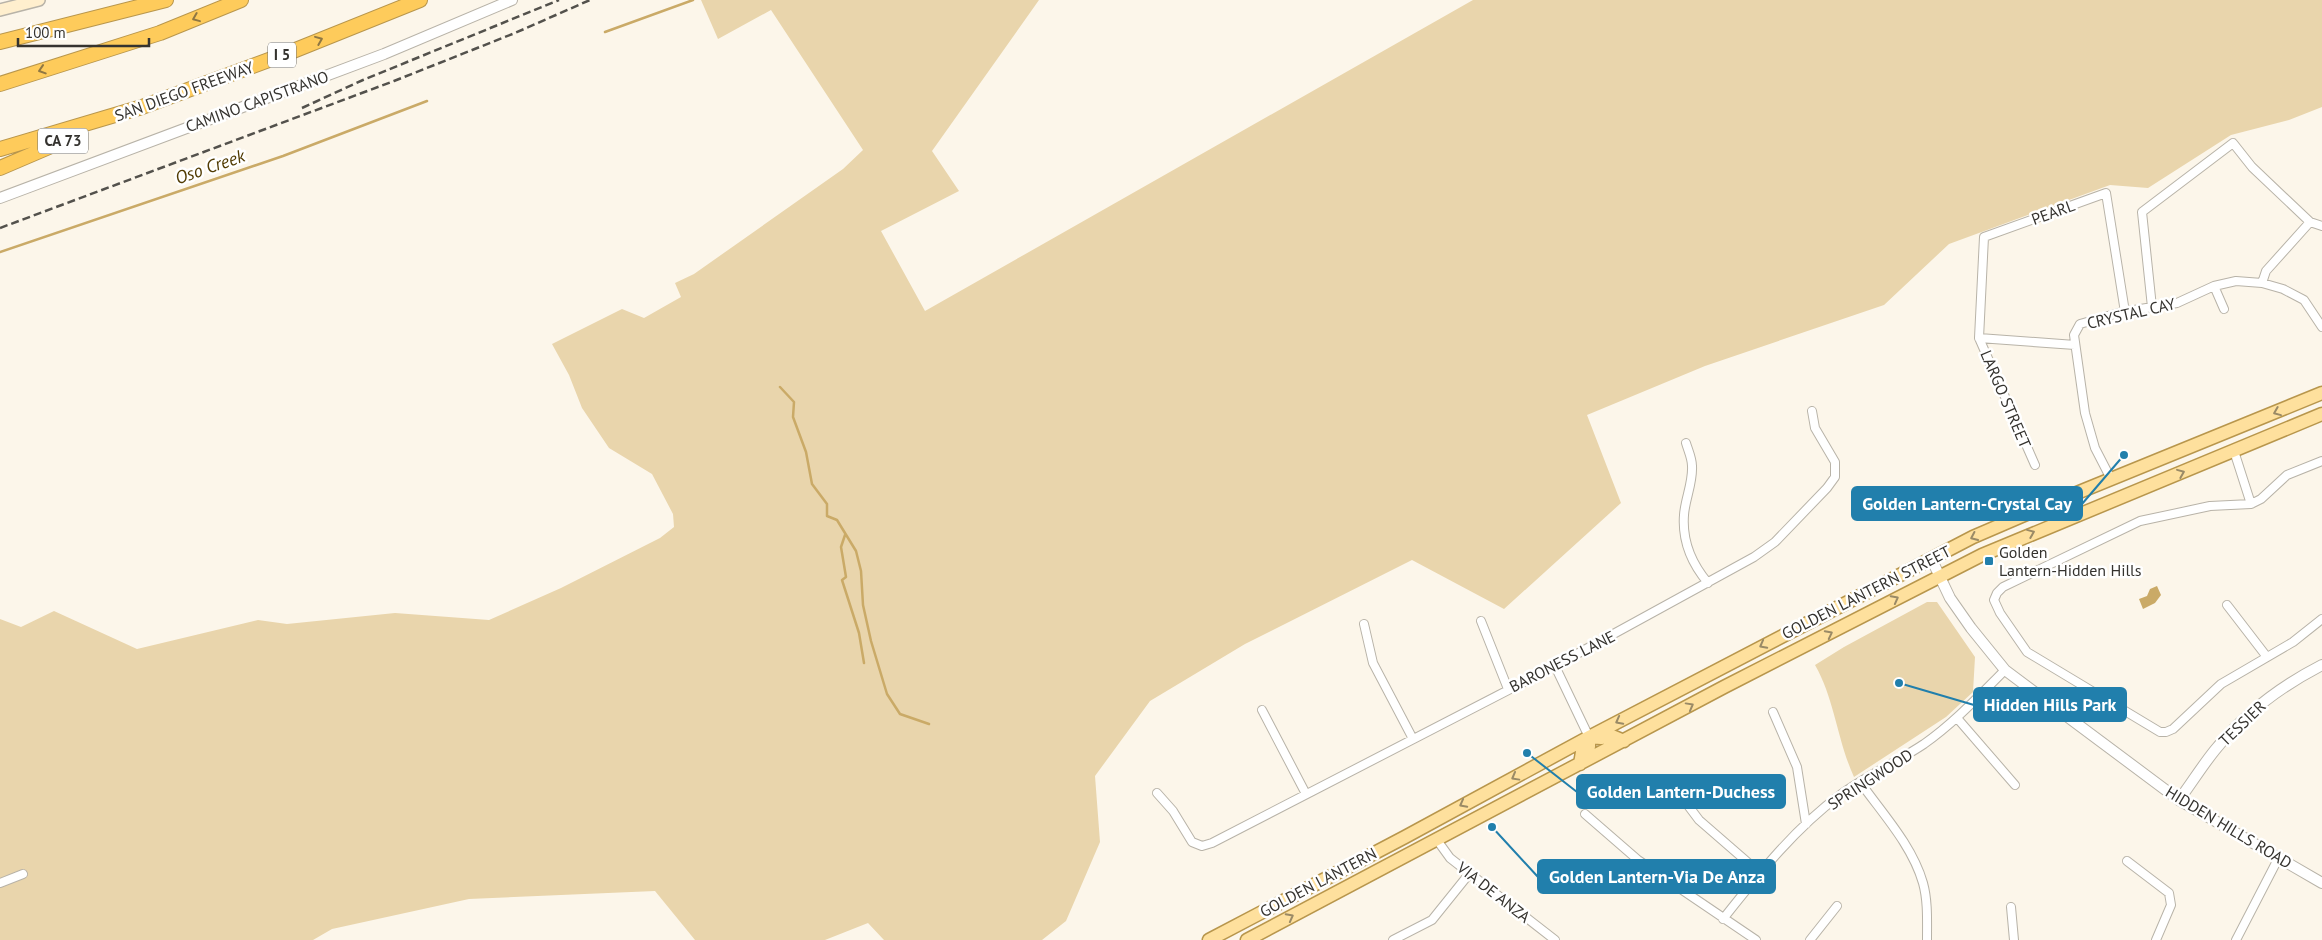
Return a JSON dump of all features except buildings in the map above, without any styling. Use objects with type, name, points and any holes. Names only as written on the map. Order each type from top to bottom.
[{"type":"highway","points":[[0,42],[166,0]]},
{"type":"highway","points":[[0,84],[160,33],[241,0]]},
{"type":"highway","name":"SAN DIEGO FREEWAY","points":[[0,149],[125,113],[293,51],[420,0]]},
{"type":"highway","name":"CA 73","points":[[0,168],[125,113]]},
{"type":"main road","points":[[0,10],[39,0]]},
{"type":"main road","name":"GOLDEN LANTERN STREET","points":[[1427,824],[1588,737],[1930,558],[1996,527],[2322,393]]},
{"type":"main road","name":"GOLDEN LANTERN STREET","points":[[1436,840],[1939,576],[2005,544],[2322,414]]},
{"type":"main road","points":[[1580,764],[1582,752],[1589,748],[1588,737],[1601,738],[1612,736],[1624,741]]},
{"type":"main road","points":[[1405,837],[1414,842],[1436,840],[1438,829],[1444,823],[1443,815]]},
{"type":"main road","name":"GOLDEN LANTERN","points":[[1209,940],[1427,824]]},
{"type":"main road","name":"GOLDEN LANTERN","points":[[1247,940],[1436,840]]},
{"type":"main road","points":[[1224,940],[1235,932],[1239,923]]},
{"type":"street","name":"CAMINO CAPISTRANO","points":[[0,198],[384,54],[512,0]]},
{"type":"street","points":[[2152,307],[2142,212],[2233,142],[2252,167],[2310,222],[2322,226]]},
{"type":"street","name":"PEARL","points":[[1979,338],[1984,237],[2106,194],[2125,312]]},
{"type":"street","points":[[2262,283],[2266,271],[2310,222]]},
{"type":"street","name":"CRYSTAL CAY","points":[[2111,479],[2095,448],[2085,413],[2074,335],[2080,324],[2125,312],[2177,303],[2214,286],[2236,281],[2262,283],[2283,289],[2304,300],[2322,327]]},
{"type":"street","points":[[2214,286],[2224,309]]},
{"type":"street","name":"LARGO STREET","points":[[2035,465],[1979,338],[2075,345]]},
{"type":"street","name":"BARONESS LANE","points":[[1157,793],[1173,811],[1192,842],[1202,846],[1231,835],[1306,794],[1555,666],[1708,583],[1768,547],[1831,483],[1836,470],[1835,462],[1815,428],[1812,411]]},
{"type":"street","points":[[1686,443],[1692,463],[1692,475],[1684,516],[1686,536],[1696,569],[1708,583]]},
{"type":"street","points":[[2234,451],[2251,504]]},
{"type":"street","points":[[2322,461],[2288,475],[2261,499],[2251,504],[2210,506],[2140,521],[2003,587],[1997,593],[1994,600],[2000,613],[2028,652],[2160,732],[2173,729],[2221,684],[2304,635],[2322,619]]},
{"type":"street","name":"HIDDEN HILLS ROAD","points":[[1930,558],[1971,628],[2005,670],[2179,800],[2322,883]]},
{"type":"street","points":[[2226,605],[2267,657]]},
{"type":"street","points":[[1481,620],[1508,689]]},
{"type":"street","points":[[1364,624],[1373,663],[1412,739]]},
{"type":"street","name":"TESSIER","points":[[2179,800],[2214,750],[2245,718],[2283,687],[2322,665]]},
{"type":"street","points":[[1555,666],[1588,737]]},
{"type":"street","name":"SPRINGWOOD","points":[[1723,919],[1760,872],[1806,824],[1839,796],[1924,744],[1957,718],[2005,670]]},
{"type":"street","points":[[1262,710],[1306,794]]},
{"type":"street","points":[[1772,712],[1797,767],[1806,824]]},
{"type":"street","points":[[1957,718],[2015,785]]},
{"type":"street","points":[[1860,782],[1907,848],[1917,866],[1926,900],[1927,940]]},
{"type":"street","points":[[1681,796],[1699,820],[1760,872]]},
{"type":"street","points":[[1584,814],[1638,860],[1756,940]]},
{"type":"street","name":"VIA DE ANZA","points":[[1436,840],[1450,858],[1555,940]]},
{"type":"street","points":[[2236,940],[2279,857]]},
{"type":"street","points":[[2127,861],[2169,893],[2171,905],[2156,940]]},
{"type":"street","points":[[0,883],[23,874]]},
{"type":"street","points":[[1393,940],[1432,920],[1470,874]]},
{"type":"street","points":[[1810,940],[1837,906]]},
{"type":"street","points":[[2011,907],[2014,940]]},
{"type":"shaded area","points":[[701,0],[1039,0],[932,151],[959,191],[881,231],[925,311],[1473,0],[2322,0],[2322,107],[2289,120],[2231,135],[2148,188],[2110,185],[1949,244],[1884,305],[1705,366],[1587,415],[1621,503],[1504,609],[1412,560],[1245,644],[1150,701],[1095,776],[1100,842],[1066,921],[1042,940],[884,940],[868,923],[825,940],[695,940],[655,891],[469,899],[332,929],[313,940],[0,940],[0,619],[21,627],[54,611],[137,649],[258,620],[287,624],[395,613],[489,620],[561,588],[660,538],[674,527],[673,514],[652,474],[609,448],[582,408],[569,375],[552,344],[622,309],[644,318],[681,297],[675,283],[694,274],[843,169],[863,150],[771,10],[718,39]]},
{"type":"shaded area","points":[[2157,586],[2161,595],[2155,603],[2143,609],[2139,599],[2147,596],[2150,589]]},
{"type":"shaded area","points":[[1927,602],[1937,602],[1975,657],[1973,692],[1946,717],[1854,777],[1848,763],[1832,706],[1815,665]]},
{"type":"waterway","name":"Oso Creek","points":[[605,32],[693,0]]},
{"type":"waterway","name":"Oso Creek","points":[[0,252],[283,156],[427,101]]},
{"type":"waterway","points":[[780,387],[794,402],[793,417],[806,452],[812,484],[827,504],[827,516],[837,520],[856,551],[861,571],[863,605],[871,641],[887,694],[900,714],[929,724]]},
{"type":"waterway","points":[[845,535],[841,547],[846,577],[842,580],[859,633],[864,663]]},
{"type":"railway","points":[[302,108],[363,80],[559,0]]},
{"type":"railway","points":[[0,228],[394,81],[515,33],[590,0]]},
{"type":"place","name":"Golden Lantern-Crystal Cay","points":[[2124,455]]},
{"type":"place","name":"Golden Lantern-Hidden Hills","points":[[1989,561]]},
{"type":"place","name":"Hidden Hills Park","points":[[1899,683]]},
{"type":"place","name":"Golden Lantern-Duchess","points":[[1527,753]]},
{"type":"place","name":"Golden Lantern-Via De Anza","points":[[1492,827]]}]
